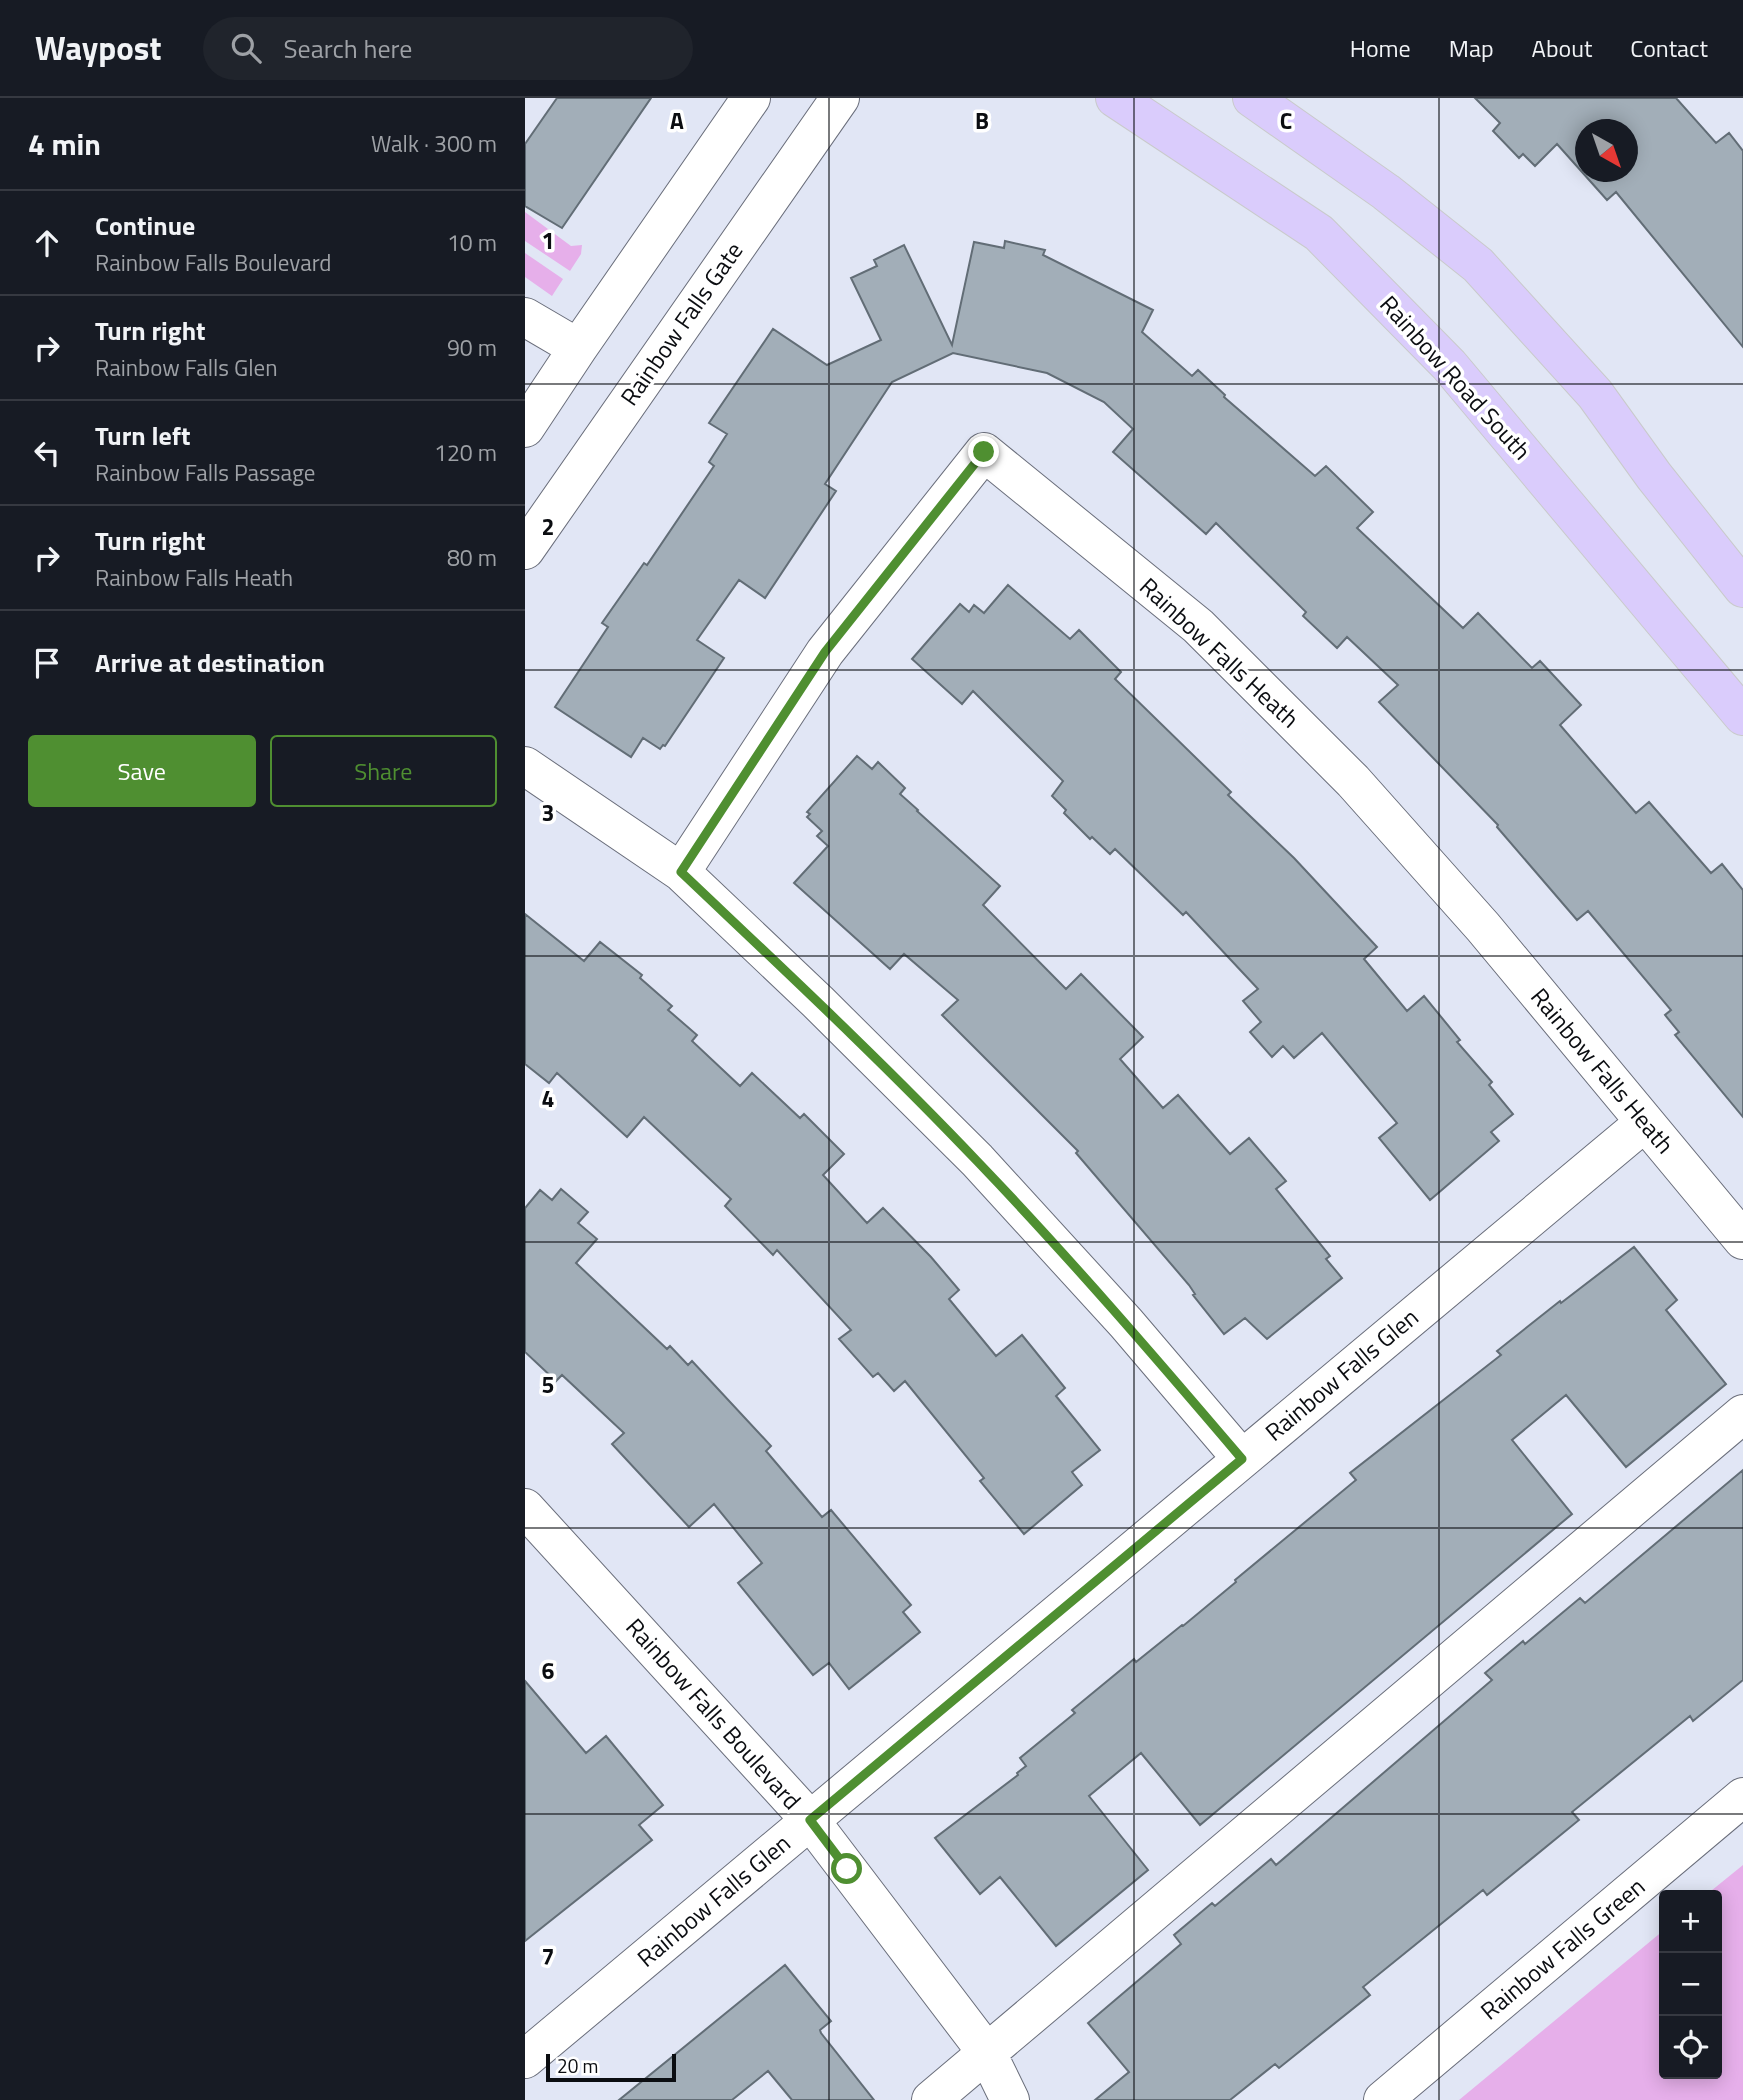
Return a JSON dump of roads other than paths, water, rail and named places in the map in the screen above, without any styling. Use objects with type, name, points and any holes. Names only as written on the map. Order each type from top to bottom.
[{"type":"main road","name":"Rainbow Road South","points":[[1115,98],[1318,233],[1449,365],[1743,716]]},
{"type":"main road","points":[[1252,98],[1386,192],[1478,265],[1594,394],[1654,476],[1743,588]]},
{"type":"street","points":[[525,428],[577,348],[751,98]]},
{"type":"street","name":"Rainbow Falls Gate","points":[[525,550],[840,98]]},
{"type":"street","points":[[525,317],[577,348]]},
{"type":"street","name":"Rainbow Falls Heath","points":[[681,872],[825,652],[984,452],[1198,626],[1353,781],[1483,928],[1743,1240]]},
{"type":"street","points":[[525,766],[681,872],[818,1002],[977,1160],[1126,1323],[1242,1459]]},
{"type":"street","name":"Rainbow Falls Glen","points":[[525,2059],[1644,1123]]},
{"type":"street","points":[[931,2100],[1743,1414]]},
{"type":"street","name":"Rainbow Falls Boulevard","points":[[525,1508],[810,1820],[987,2053],[1010,2100]]},
{"type":"street","name":"Rainbow Falls Green","points":[[1383,2100],[1743,1797]]}]
